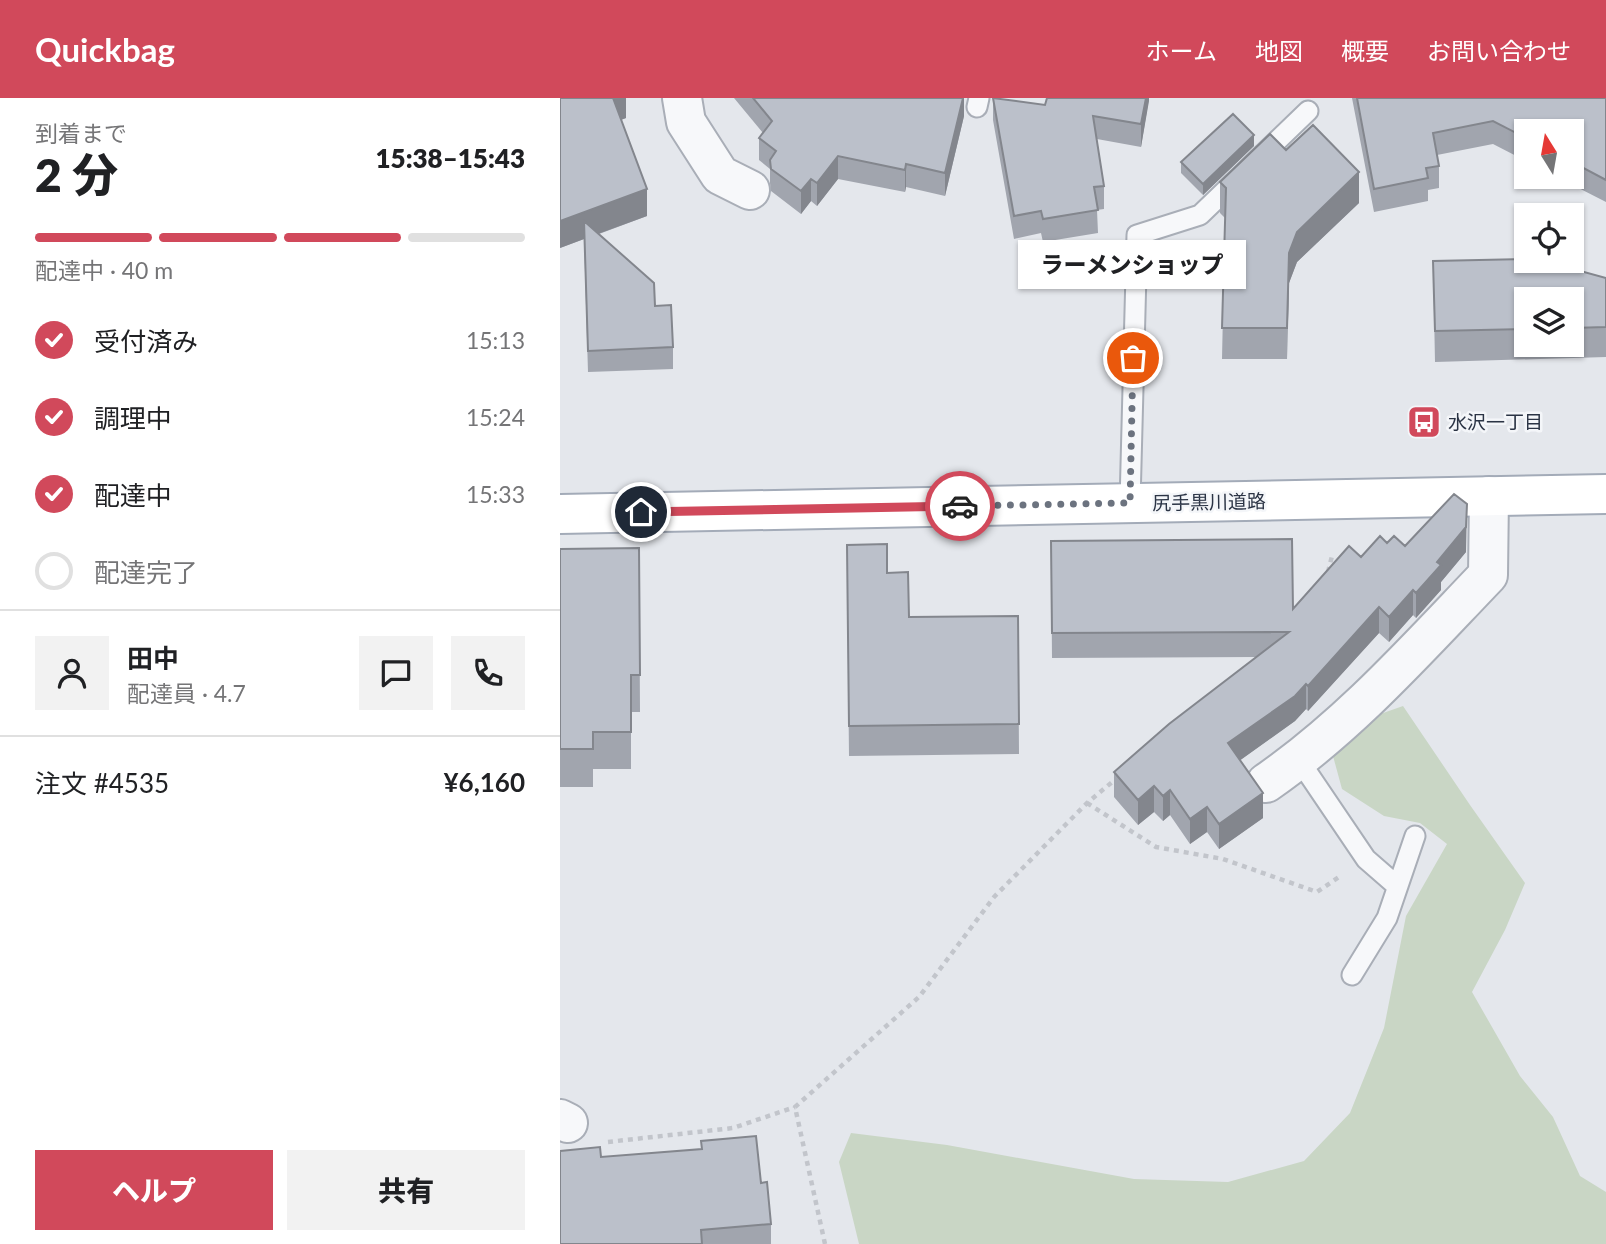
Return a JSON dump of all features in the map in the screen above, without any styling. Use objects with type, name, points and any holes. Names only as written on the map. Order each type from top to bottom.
[{"type":"main road","name":"尻手黒川道路","points":[[560,514],[1606,494]]},
{"type":"street","points":[[682,98],[686,122],[720,175],[750,190]]},
{"type":"street","points":[[1265,783],[1299,760],[1380,687],[1488,575],[1489,496]]},
{"type":"lane","points":[[1130,503],[1137,235],[1200,215],[1308,111]]},
{"type":"lane","points":[[1299,760],[1366,859],[1397,886]]},
{"type":"lane","points":[[1352,975],[1387,918],[1415,836]]},
{"type":"path","points":[[1326,579],[1332,556]]},
{"type":"path","points":[[564,1121],[603,1142],[733,1128],[795,1108],[919,997],[994,897],[1087,803],[1125,771]]},
{"type":"path","points":[[1087,803],[1156,847],[1223,859],[1317,892],[1366,859]]},
{"type":"path","points":[[795,1108],[825,1244]]},
{"type":"green space","points":[[1403,706],[1525,883],[1505,930],[1472,992],[1520,1076],[1553,1117],[1580,1176],[1606,1192],[1606,1244],[859,1244],[839,1162],[851,1133],[947,1145],[1134,1179],[1228,1182],[1304,1161],[1350,1113],[1384,1028],[1406,916],[1447,844],[1420,823],[1384,816],[1342,789],[1333,756],[1369,718]]},
{"type":"building","points":[[560,98],[613,98],[647,189],[560,221]]},
{"type":"building","points":[[753,98],[963,98],[945,173],[906,164],[905,170],[838,156],[817,183],[811,179],[801,191],[771,169],[770,160],[776,151],[759,138],[772,121]]},
{"type":"building","points":[[993,98],[1045,105],[1047,98],[1146,98],[1141,124],[1093,116],[1104,186],[1094,187],[1098,210],[1043,219],[1041,211],[1014,216]]},
{"type":"building","points":[[1357,98],[1606,98],[1606,180],[1584,168],[1584,119],[1514,119],[1514,132],[1493,121],[1433,133],[1439,166],[1426,168],[1428,178],[1374,189]]},
{"type":"building","points":[[1233,114],[1254,135],[1203,184],[1181,162]]},
{"type":"building","points":[[1313,125],[1359,172],[1297,232],[1289,253],[1287,328],[1222,328],[1226,188],[1220,182],[1270,134],[1286,150]]},
{"type":"building","points":[[584,221],[654,283],[655,306],[671,305],[673,347],[588,351]]},
{"type":"building","points":[[1514,259],[1514,273],[1584,272],[1606,278],[1606,327],[1584,328],[1584,287],[1514,287],[1514,329],[1435,331],[1433,261]]},
{"type":"building","points":[[1454,494],[1467,504],[1466,527],[1437,562],[1441,565],[1416,593],[1413,590],[1389,617],[1379,607],[1308,686],[1306,684],[1295,696],[1228,743],[1263,793],[1219,824],[1207,807],[1190,819],[1170,790],[1163,796],[1154,786],[1138,800],[1114,772],[1169,724],[1289,632],[1052,633],[1051,541],[1292,539],[1293,609],[1349,546],[1361,557],[1380,536],[1387,543],[1394,536],[1405,546]]},
{"type":"building","points":[[887,544],[887,573],[908,572],[909,617],[1018,616],[1019,724],[849,726],[847,545]]},
{"type":"building","points":[[639,548],[640,675],[631,675],[631,732],[593,732],[593,749],[560,749],[560,549]]},
{"type":"building","points":[[756,1136],[761,1183],[767,1182],[771,1224],[701,1230],[702,1244],[560,1244],[560,1151],[600,1147],[601,1157],[702,1149],[701,1141]]},
{"type":"way so far","points":[[960,506],[1130,503],[1133,358]]},
{"type":"place","name":"ラーメンショップ","points":[[1133,358]]},
{"type":"place","name":"水沢一丁目","points":[[1424,422]]},
{"type":"route","points":[[641,512],[960,506]]}]
